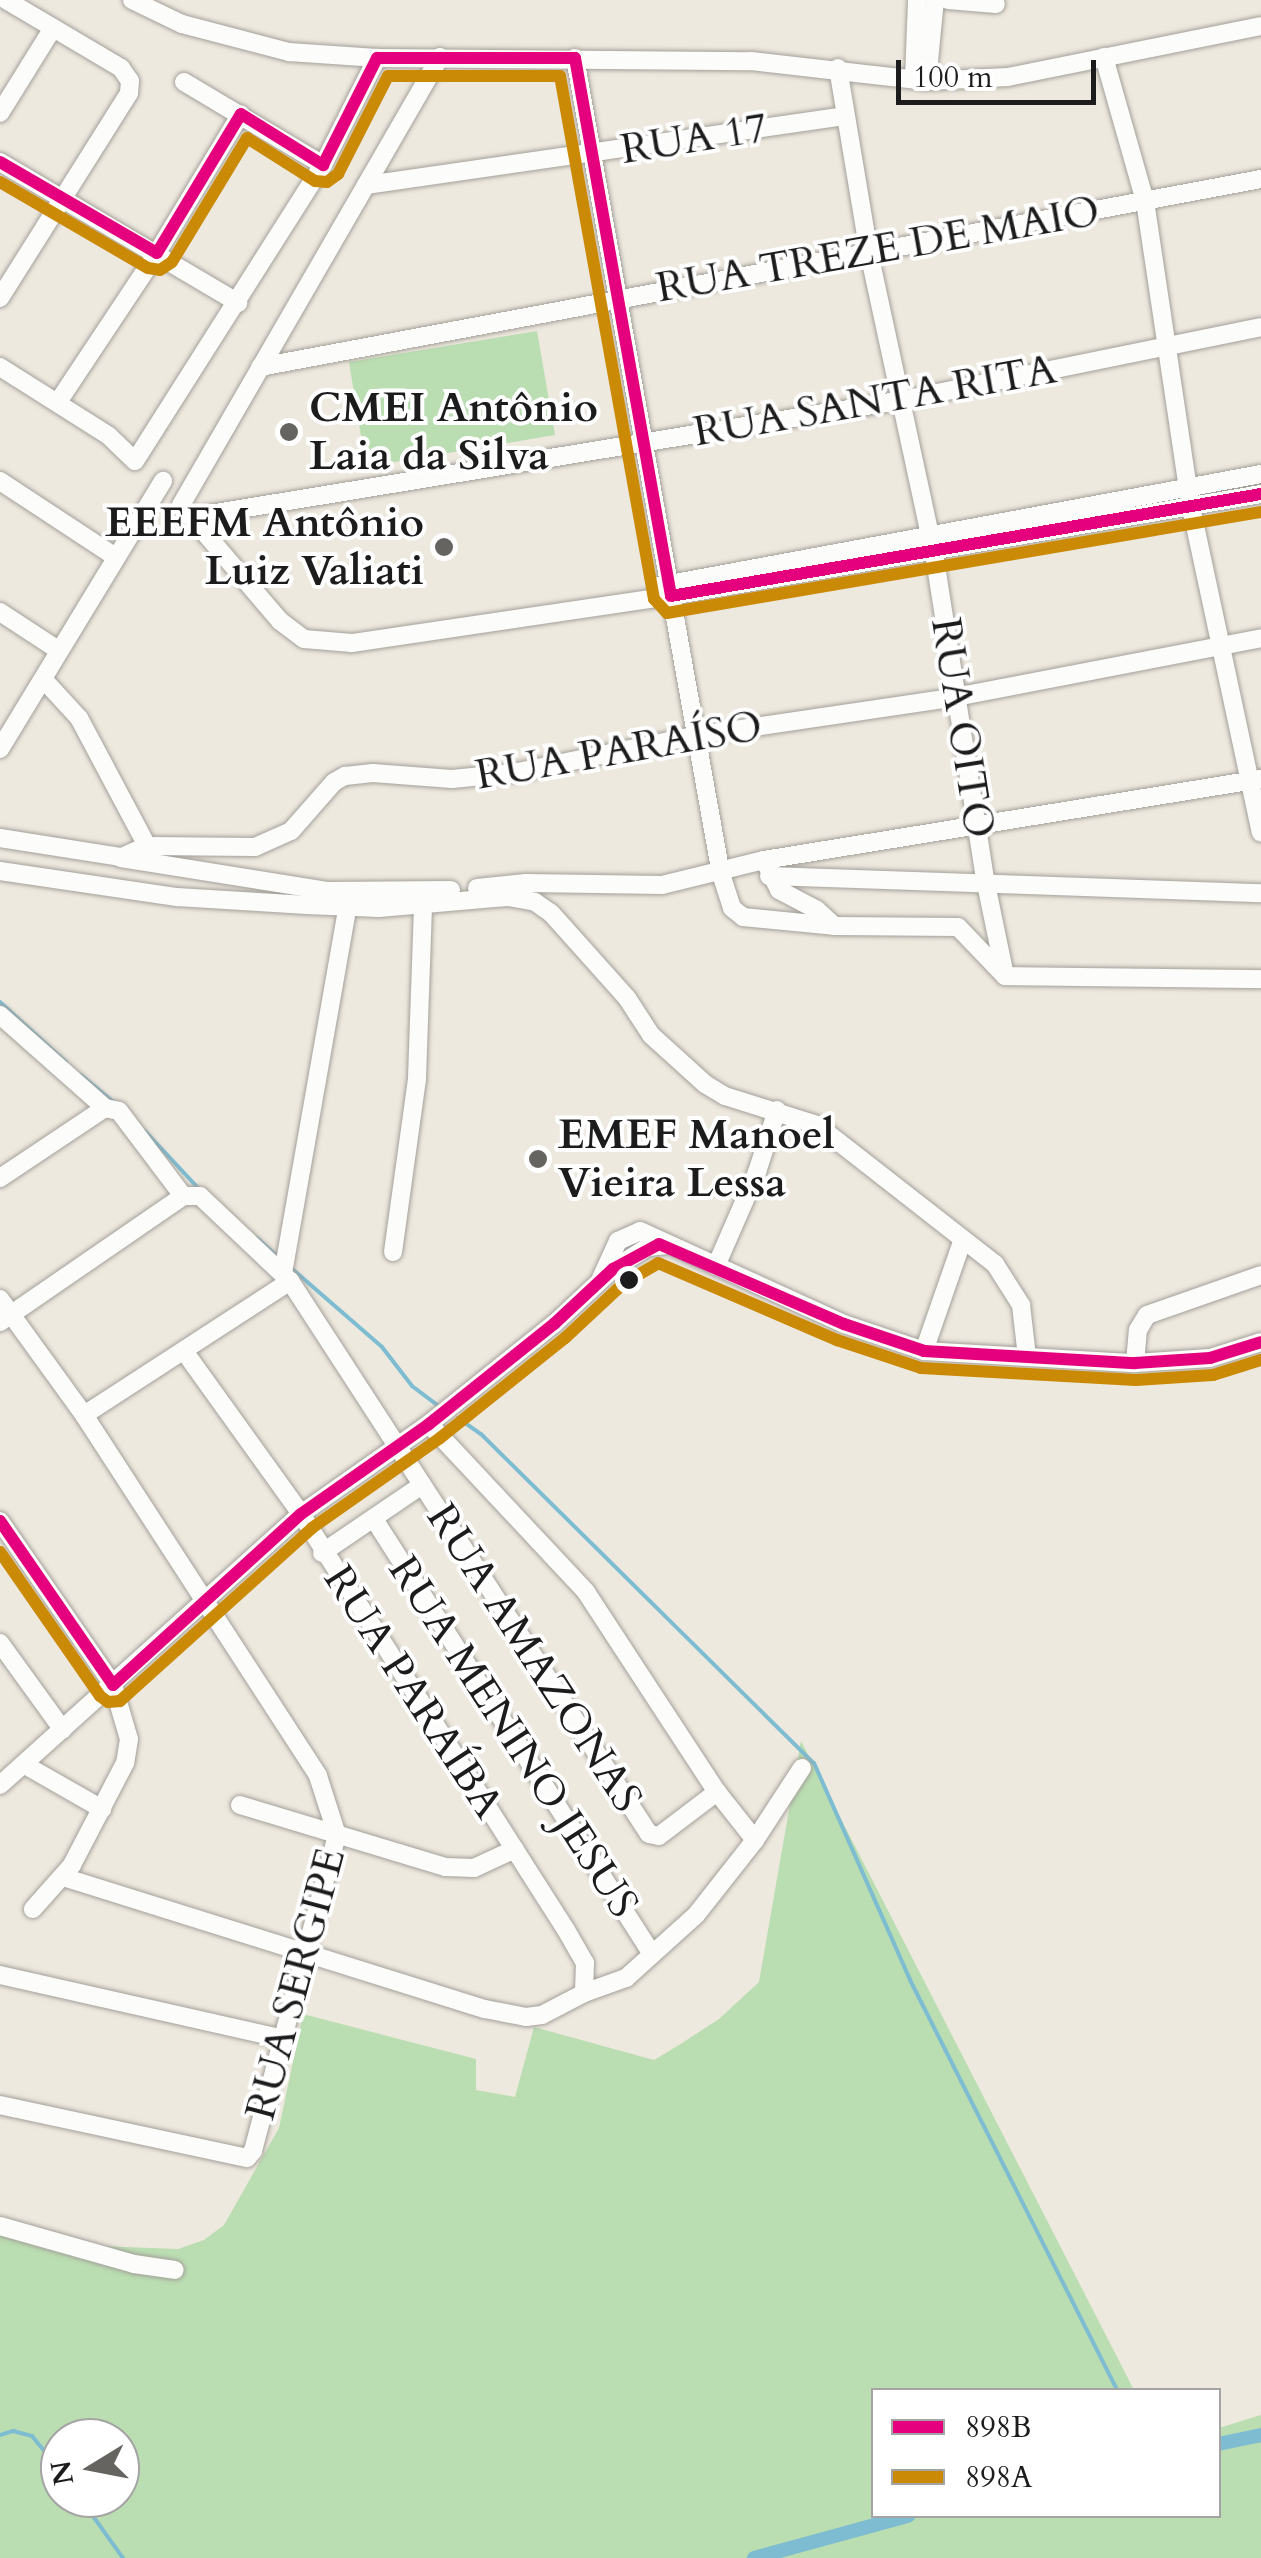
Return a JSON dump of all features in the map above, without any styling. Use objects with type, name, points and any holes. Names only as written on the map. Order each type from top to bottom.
[{"type":"street","points":[[0,298],[129,94],[130,81],[121,68],[6,0]]},
{"type":"street","points":[[132,0],[182,24],[260,46],[377,58],[736,60],[838,68],[921,80],[985,81],[1261,26]]},
{"type":"street","points":[[917,0],[921,80]]},
{"type":"street","points":[[921,80],[935,0]]},
{"type":"street","points":[[948,0],[996,4]]},
{"type":"street","points":[[0,113],[53,28]]},
{"type":"street","points":[[440,57],[260,367],[186,511],[289,630],[315,642],[352,643],[632,601],[670,589],[930,534],[1190,498],[1261,494]]},
{"type":"street","points":[[1104,57],[1145,201],[1190,498],[1256,781],[1261,833]]},
{"type":"street","points":[[0,367],[109,436],[135,461],[238,304],[323,164],[377,58]]},
{"type":"street","points":[[575,58],[693,736],[721,874],[732,908],[744,918],[834,926],[952,925],[968,934],[993,968],[1005,976],[1261,980]]},
{"type":"street","name":"RUA OITO","points":[[838,68],[869,253],[934,553],[980,825],[986,884],[1005,976]]},
{"type":"street","points":[[184,82],[323,164]]},
{"type":"street","points":[[58,402],[158,253],[241,114]]},
{"type":"street","name":"RUA 17","points":[[366,185],[844,116]]},
{"type":"street","points":[[0,162],[238,304]]},
{"type":"street","name":"RUA TREZE DE MAIO","points":[[260,367],[1261,179]]},
{"type":"street","name":"RUA SANTA RITA","points":[[186,511],[903,400],[1261,327]]},
{"type":"street","points":[[670,589],[934,553],[1190,498],[1261,474]]},
{"type":"street","points":[[0,480],[114,556]]},
{"type":"street","points":[[2,741],[44,680],[58,650],[162,481]]},
{"type":"street","points":[[0,612],[58,650]]},
{"type":"street","name":"RUA PARAÍSO","points":[[122,857],[147,846],[255,846],[290,831],[334,782],[345,776],[482,777],[693,736],[956,697],[1261,638]]},
{"type":"street","points":[[44,680],[78,718],[147,846]]},
{"type":"street","points":[[429,898],[526,882],[662,885],[980,825],[1256,781]]},
{"type":"street","points":[[0,838],[349,900]]},
{"type":"street","points":[[112,885],[122,857]]},
{"type":"street","points":[[767,868],[986,884],[1261,894]]},
{"type":"street","points":[[767,868],[779,890],[816,910],[834,926]]},
{"type":"street","points":[[0,871],[177,897],[349,900],[508,897],[535,902],[552,913],[650,1035],[674,1058],[725,1096],[777,1110],[835,1136],[962,1242],[995,1264],[1021,1304],[1027,1356]]},
{"type":"street","points":[[394,1252],[417,1078],[429,898]]},
{"type":"street","points":[[84,1415],[184,1350],[286,1271],[349,900]]},
{"type":"street","name":"RUA AMAZONAS","points":[[4,1026],[105,1108],[120,1110],[183,1196],[200,1196],[286,1271],[649,1834],[659,1836],[717,1792]]},
{"type":"street","points":[[0,1178],[105,1108]]},
{"type":"street","points":[[716,1266],[758,1172],[777,1110]]},
{"type":"street","points":[[4,1312],[183,1196]]},
{"type":"street","points":[[0,1785],[300,1514],[430,1424],[598,1283],[618,1241],[631,1232],[640,1231],[844,1324],[924,1351],[1135,1364],[1210,1358],[1261,1342]]},
{"type":"street","points":[[924,1351],[962,1242]]},
{"type":"street","points":[[1135,1364],[1138,1330],[1147,1315],[1261,1275]]},
{"type":"street","name":"RUA SERGIPE","points":[[0,2105],[240,2160],[252,2150],[337,1834],[318,1776],[84,1415],[4,1312]]},
{"type":"street","name":"RUA PARAÍBA","points":[[184,1350],[300,1514],[515,1849],[586,1964],[584,1992]]},
{"type":"street","points":[[430,1424],[586,1592],[717,1792],[755,1840]]},
{"type":"street","points":[[322,1553],[422,1485]]},
{"type":"street","name":"RUA MENINO JESUS","points":[[374,1519],[652,1954]]},
{"type":"street","points":[[0,1521],[113,1685],[129,1752],[62,1877],[33,1909]]},
{"type":"street","points":[[0,1643],[63,1730]]},
{"type":"street","points":[[25,1765],[102,1808]]},
{"type":"street","points":[[62,1877],[526,2018],[542,2015],[584,1992],[626,1978],[696,1915],[755,1840],[802,1768]]},
{"type":"street","points":[[240,1806],[461,1870],[515,1849]]},
{"type":"street","points":[[0,1975],[283,2039]]},
{"type":"street","points":[[0,2226],[134,2264],[175,2270]]},
{"type":"green space","points":[[537,331],[555,435],[366,467],[349,362]]},
{"type":"green space","points":[[801,1741],[1133,2388],[871,2388],[871,2518],[1221,2518],[1221,2427],[1261,2415],[1261,2558],[0,2558],[0,2222],[97,2246],[178,2249],[204,2240],[224,2225],[279,2128],[303,2014],[476,2059],[476,2090],[515,2097],[534,2027],[654,2060],[719,2019],[759,1982]]},
{"type":"waterway","points":[[0,1002],[66,1062]]},
{"type":"waterway","points":[[81,1075],[116,1104]]},
{"type":"waterway","points":[[145,1131],[200,1190]]},
{"type":"waterway","points":[[257,1238],[279,1258]]},
{"type":"waterway","points":[[290,1267],[382,1347],[412,1386],[439,1406]]},
{"type":"waterway","points":[[458,1418],[481,1434],[814,1763],[910,1980],[1116,2388]]},
{"type":"waterway","points":[[0,2435],[13,2431],[32,2436],[40,2446]]},
{"type":"waterway","points":[[1221,2443],[1261,2435]]},
{"type":"waterway","points":[[94,2518],[123,2558]]},
{"type":"waterway","points":[[754,2558],[901,2518]]},
{"type":"transit line","name":"898B","points":[[0,162],[157,253],[241,114],[323,165],[377,58],[575,58],[671,596],[1261,494]]},
{"type":"transit line","name":"898A","points":[[0,182],[148,268],[160,270],[172,262],[247,138],[315,181],[327,182],[338,174],[388,76],[560,76],[654,599],[667,613],[1261,512]]},
{"type":"transit line","name":"898B","points":[[0,1521],[113,1685],[301,1514],[429,1424],[554,1324],[613,1269],[659,1244],[844,1324],[924,1351],[1135,1363],[1210,1358],[1261,1342]]},
{"type":"transit line","name":"898A","points":[[0,1552],[100,1696],[108,1702],[120,1701],[312,1528],[440,1438],[565,1338],[624,1283],[658,1263],[837,1340],[921,1368],[1136,1380],[1213,1375],[1261,1360]]},
{"type":"place","name":"CMEI Antônio Laia da Silva","points":[[289,432]]},
{"type":"place","name":"EEEFM Antônio Luiz Valiati","points":[[444,547]]},
{"type":"place","name":"EMEF Manoel Vieira Lessa","points":[[538,1159]]}]
